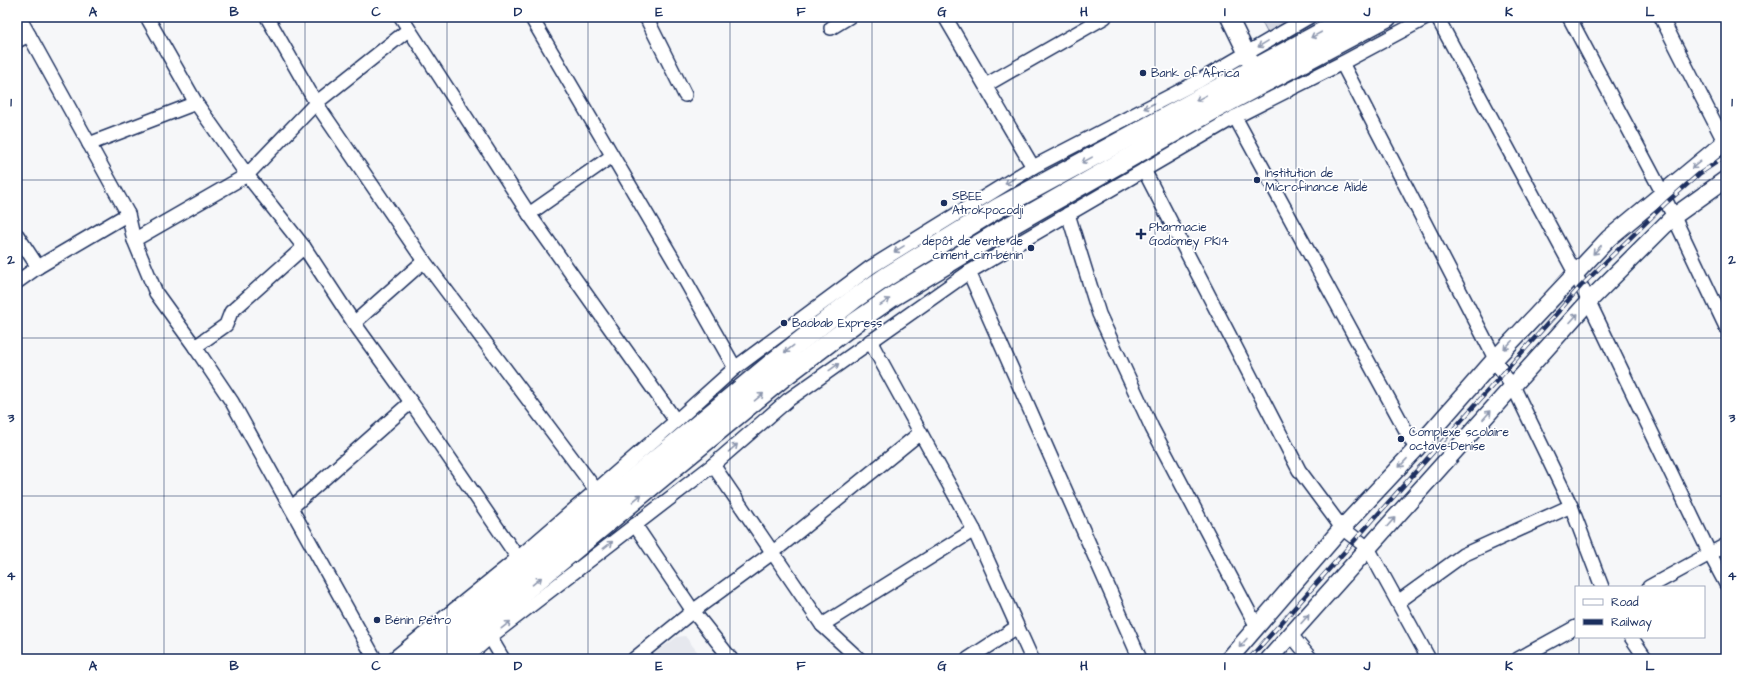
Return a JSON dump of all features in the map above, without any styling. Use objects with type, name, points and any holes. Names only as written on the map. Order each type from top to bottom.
[{"type":"highway","points":[[416,659],[765,369],[854,299],[886,277],[998,208],[1250,61],[1350,17]]},
{"type":"highway","points":[[442,659],[782,378],[856,322],[895,295],[1012,224],[1215,109],[1387,17]]},
{"type":"main road","points":[[1228,17],[1250,61]]},
{"type":"main road","points":[[1229,659],[1342,528],[1416,449],[1495,359],[1608,238],[1662,192],[1726,143]]},
{"type":"main road","points":[[1269,659],[1588,302],[1673,217],[1726,179]]},
{"type":"street","points":[[19,17],[128,214],[134,240],[156,293],[232,402],[375,659]]},
{"type":"street","points":[[147,17],[196,103],[247,175],[304,247],[354,323],[411,402],[518,558]]},
{"type":"street","points":[[267,17],[316,103],[424,261],[596,490]]},
{"type":"street","points":[[400,17],[529,214],[676,421]]},
{"type":"street","points":[[531,17],[676,264],[735,368]]},
{"type":"street","points":[[831,28],[849,17]]},
{"type":"street","points":[[945,17],[1033,167]]},
{"type":"street","points":[[986,85],[1085,21],[1105,17]]},
{"type":"street","points":[[394,659],[518,558],[735,368],[871,267],[1033,167],[1199,81],[1250,61],[1309,17]]},
{"type":"street","points":[[465,659],[490,637],[713,465],[788,400],[969,272],[1235,117],[1342,63],[1428,17]]},
{"type":"street","points":[[1437,17],[1575,273],[1710,554],[1726,584]]},
{"type":"street","points":[[1569,17],[1662,192],[1726,327]]},
{"type":"street","points":[[1661,17],[1726,143]]},
{"type":"street","points":[[647,18],[685,96]]},
{"type":"street","points":[[134,240],[247,175],[316,103],[408,30]]},
{"type":"street","points":[[17,42],[29,35]]},
{"type":"street","points":[[1342,63],[1502,374],[1513,386],[1571,506],[1602,586]]},
{"type":"street","points":[[89,144],[196,103]]},
{"type":"street","points":[[1235,117],[1416,449]]},
{"type":"street","points":[[529,214],[612,156]]},
{"type":"street","points":[[1144,170],[1299,470],[1342,528],[1368,548],[1429,659]]},
{"type":"street","points":[[17,282],[38,267],[128,214]]},
{"type":"street","points":[[1068,214],[1098,314],[1152,428],[1257,627]]},
{"type":"street","points":[[17,235],[38,267]]},
{"type":"street","points":[[195,347],[226,325],[231,312],[304,247]]},
{"type":"street","points":[[354,323],[424,261]]},
{"type":"street","points":[[969,272],[1140,659]]},
{"type":"street","points":[[870,341],[974,530],[1032,659]]},
{"type":"street","points":[[291,508],[411,402]]},
{"type":"street","points":[[634,659],[693,611],[772,553],[920,433]]},
{"type":"street","points":[[713,465],[822,625],[859,659]]},
{"type":"street","points":[[1398,602],[1463,555],[1571,506]]},
{"type":"street","points":[[635,525],[693,611],[731,659]]},
{"type":"street","points":[[822,625],[974,530]]},
{"type":"street","points":[[1651,586],[1726,545]]},
{"type":"street","points":[[968,659],[1017,626]]},
{"type":"street","points":[[1518,659],[1575,628]]},
{"type":"street","points":[[1291,635],[1311,659]]},
{"type":"street","points":[[490,637],[503,659]]},
{"type":"street","points":[[1632,638],[1646,659]]},
{"type":"shaded area","points":[[1259,17],[1300,17],[1268,34]]},
{"type":"shaded area","points":[[685,636],[703,659],[647,659],[677,637]]},
{"type":"railway","points":[[1249,659],[1581,286],[1667,202],[1699,174],[1726,156]]},
{"type":"place","name":"Bank of Africa","points":[[1143,73]]},
{"type":"place","name":"Institution de Microfinance Alidé","points":[[1257,180]]},
{"type":"place","name":"SBEE Atrokpocodji","points":[[944,203]]},
{"type":"place","name":"Pharmacie Godomey PK14","points":[[1141,234]]},
{"type":"place","name":"depôt de vente de ciment cim-bénin","points":[[1031,248]]},
{"type":"place","name":"Baobab Express","points":[[784,323]]},
{"type":"place","name":"Complexe scolaire octave-Denise","points":[[1401,439]]},
{"type":"place","name":"Bénin Petro","points":[[377,620]]}]
